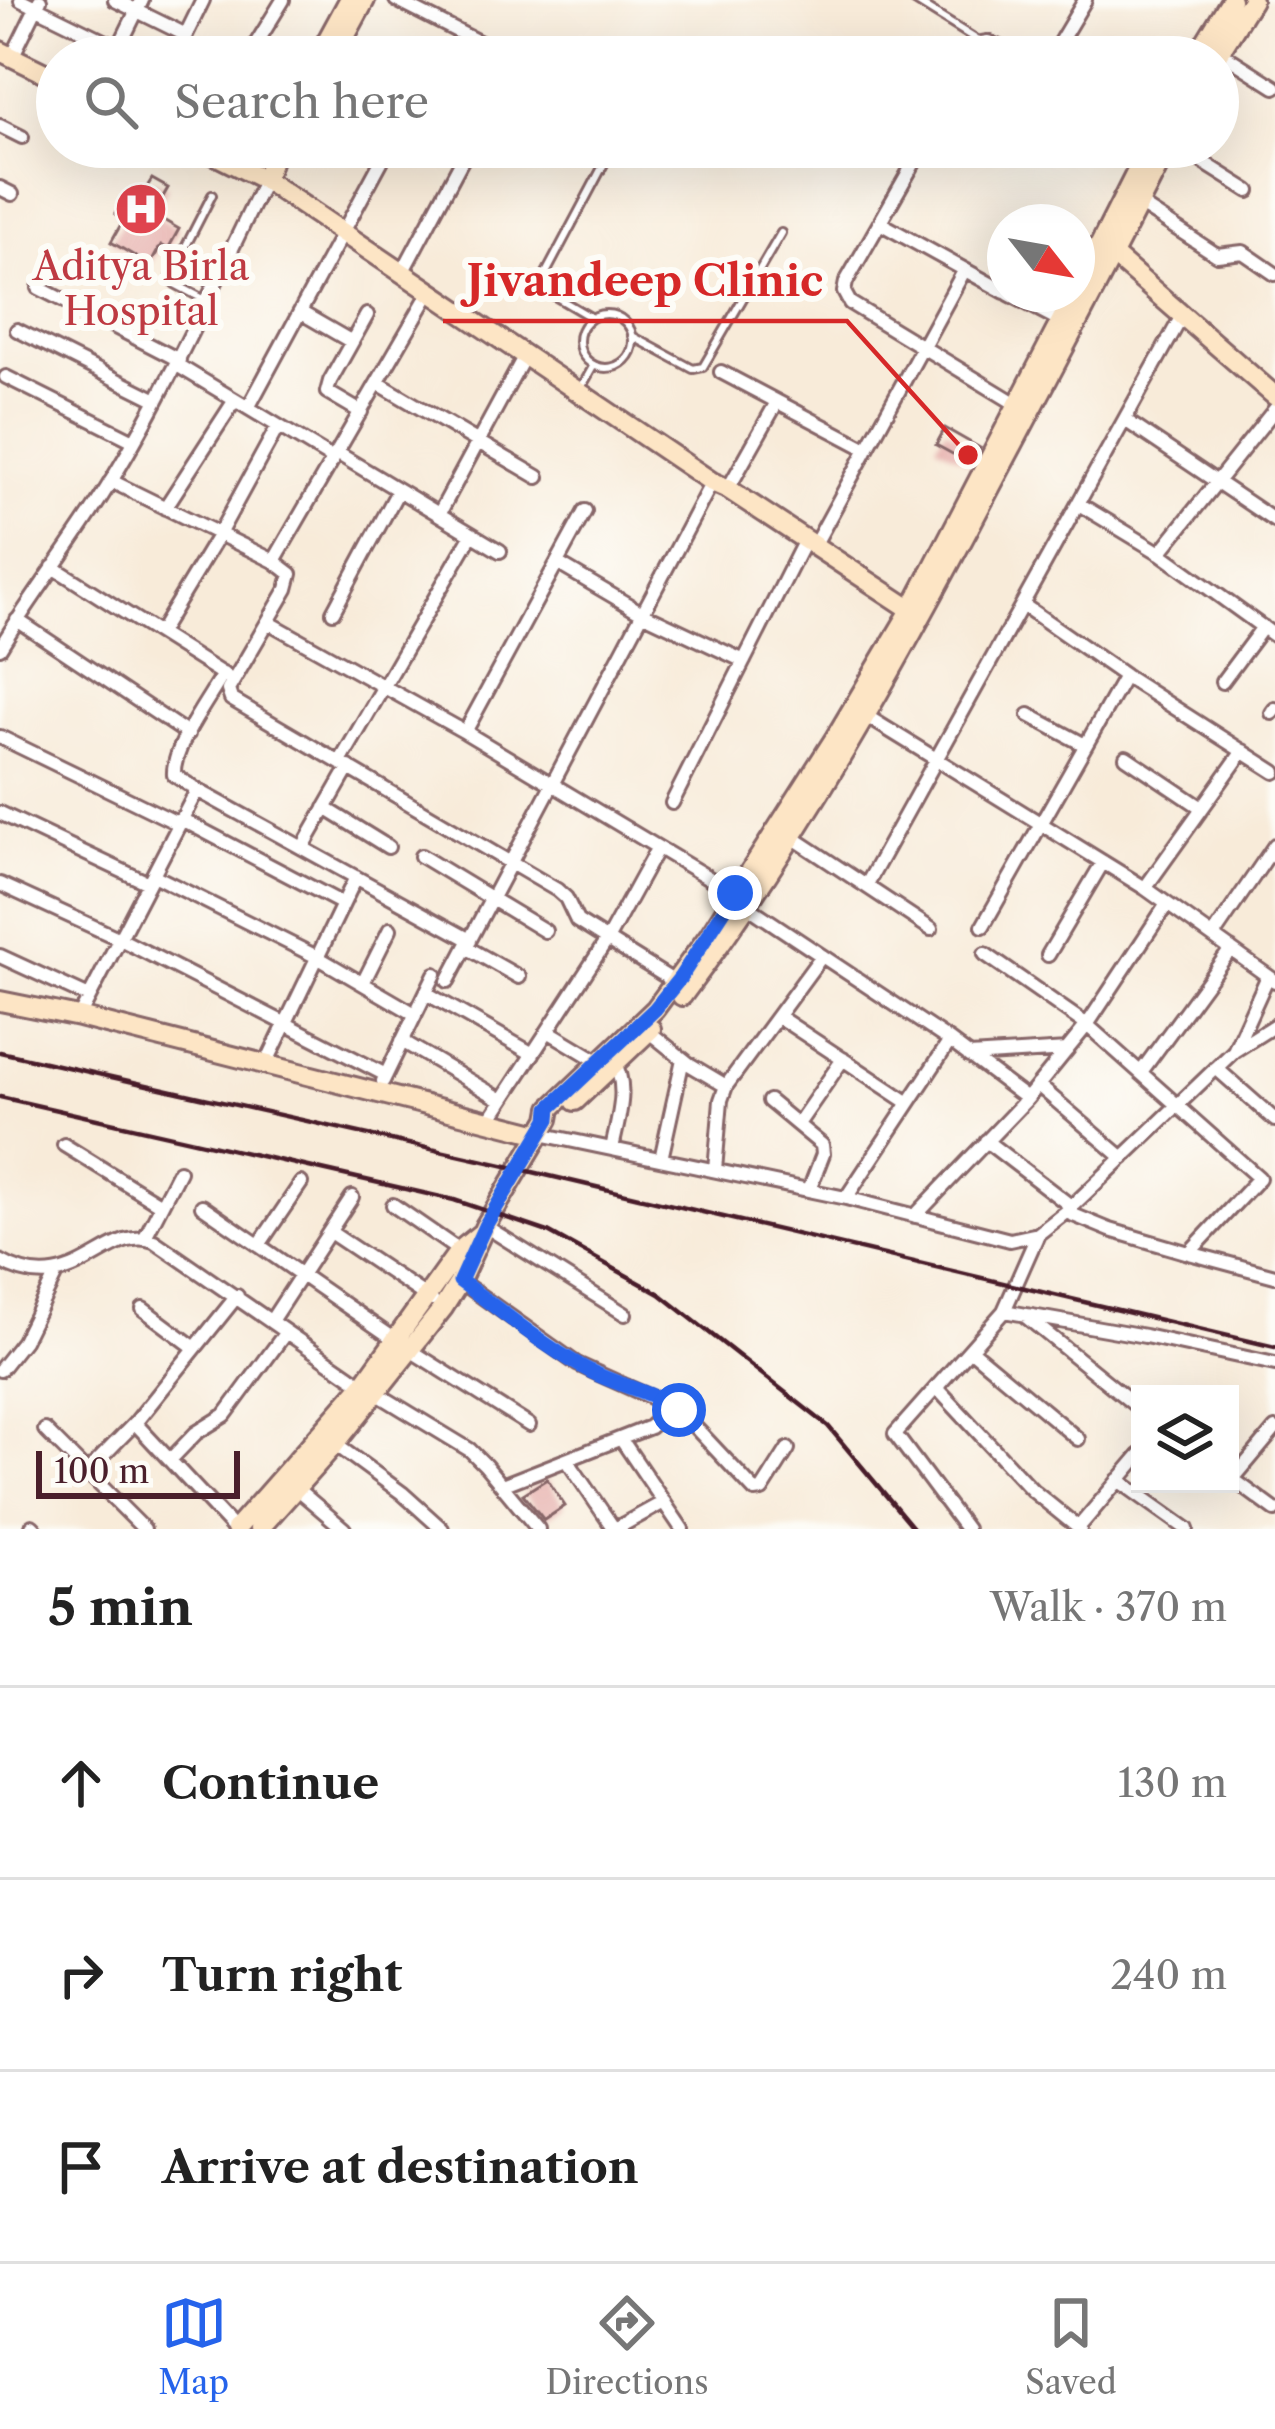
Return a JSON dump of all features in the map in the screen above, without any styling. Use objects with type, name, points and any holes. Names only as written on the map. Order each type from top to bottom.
[{"type":"street","points":[[20,0],[38,4],[89,36]]},
{"type":"street","points":[[115,0],[140,5],[186,35],[203,0]]},
{"type":"street","points":[[261,36],[283,0]]},
{"type":"street","points":[[329,36],[349,0]]},
{"type":"street","points":[[345,36],[364,0]]},
{"type":"street","points":[[396,0],[467,36]]},
{"type":"street","points":[[1064,36],[1085,0]]},
{"type":"street","points":[[1216,36],[1231,0]]},
{"type":"street","points":[[1222,36],[1252,0]]},
{"type":"street","points":[[36,69],[6,54],[38,4]]},
{"type":"street","points":[[124,36],[140,5]]},
{"type":"street","points":[[1239,68],[1275,87]]},
{"type":"street","points":[[0,126],[22,137]]},
{"type":"street","points":[[243,168],[916,613]]},
{"type":"street","points":[[0,648],[134,441],[178,362],[270,168]]},
{"type":"street","points":[[165,508],[300,312],[378,168]]},
{"type":"street","points":[[403,272],[458,168]]},
{"type":"street","points":[[910,168],[846,282],[845,297],[1018,405]]},
{"type":"street","points":[[608,1059],[649,1031],[682,987],[744,901],[859,712],[1106,251],[1140,168]]},
{"type":"street","points":[[1095,266],[1139,204],[1157,168]]},
{"type":"street","points":[[1212,168],[1249,191]]},
{"type":"street","points":[[1139,204],[1217,255],[1243,252],[1275,274]]},
{"type":"street","points":[[880,223],[987,283]]},
{"type":"street","points":[[1106,251],[1275,394]]},
{"type":"street","points":[[672,803],[744,661],[964,271]]},
{"type":"street","points":[[39,288],[178,362],[278,426],[500,551]]},
{"type":"street","points":[[274,561],[431,290]]},
{"type":"street","points":[[300,312],[352,343]]},
{"type":"street","points":[[1044,312],[1061,321]]},
{"type":"street","points":[[981,490],[1066,312]]},
{"type":"street","points":[[361,412],[327,392],[368,315]]},
{"type":"street","points":[[866,886],[1182,316]]},
{"type":"street","points":[[17,330],[157,400]]},
{"type":"street","points":[[439,514],[524,357]]},
{"type":"street","points":[[721,372],[867,449]]},
{"type":"street","points":[[6,377],[134,441]]},
{"type":"street","points":[[378,383],[538,477]]},
{"type":"street","points":[[381,1084],[426,993],[468,943],[642,613],[777,402]]},
{"type":"street","points":[[1160,553],[1275,409]]},
{"type":"street","points":[[1125,420],[1275,521]]},
{"type":"street","points":[[159,633],[278,426]]},
{"type":"street","points":[[111,481],[274,561],[292,580],[268,622],[188,734],[173,771],[179,780],[356,877],[519,977]]},
{"type":"street","points":[[333,612],[398,491]]},
{"type":"street","points":[[1079,504],[1160,553],[1269,632],[1222,682]]},
{"type":"street","points":[[465,732],[585,511]]},
{"type":"street","points":[[303,847],[385,686],[472,534]]},
{"type":"street","points":[[557,563],[642,613],[744,661]]},
{"type":"street","points":[[53,567],[228,677]]},
{"type":"street","points":[[1023,605],[1275,772]]},
{"type":"street","points":[[17,620],[188,734]]},
{"type":"street","points":[[268,622],[465,732],[744,901],[1027,1099]]},
{"type":"street","points":[[982,926],[1125,676]]},
{"type":"street","points":[[228,677],[231,699],[562,893],[577,921],[682,987]]},
{"type":"street","points":[[859,712],[1145,888],[1273,979],[1234,1051]]},
{"type":"street","points":[[1028,715],[1085,745]]},
{"type":"street","points":[[0,737],[343,904]]},
{"type":"street","points":[[1145,888],[1243,751]]},
{"type":"street","points":[[1126,757],[1202,808]]},
{"type":"street","points":[[79,1017],[197,790]]},
{"type":"street","points":[[325,808],[388,847]]},
{"type":"street","points":[[0,813],[317,957],[416,1014]]},
{"type":"street","points":[[784,832],[931,929]]},
{"type":"street","points":[[1214,936],[1275,845]]},
{"type":"street","points":[[489,1121],[607,940],[657,849]]},
{"type":"street","points":[[421,856],[545,931]]},
{"type":"street","points":[[1048,955],[1103,862]]},
{"type":"street","points":[[266,1064],[356,877]]},
{"type":"street","points":[[0,884],[285,1023],[381,1084]]},
{"type":"street","points":[[915,1216],[1067,1050],[1167,904]]},
{"type":"street","points":[[363,983],[390,929]]},
{"type":"street","points":[[1141,1072],[1231,949]]},
{"type":"street","points":[[985,954],[1087,1025],[1259,1178],[1190,1253]]},
{"type":"street","points":[[0,956],[89,997]]},
{"type":"street","points":[[715,1170],[726,1086],[821,957]]},
{"type":"street","points":[[259,1529],[289,1482],[370,1389],[435,1302],[545,1126],[560,1116],[655,1009],[682,987]]},
{"type":"street","points":[[426,993],[533,1054]]},
{"type":"street","points":[[0,1001],[266,1064],[381,1084],[489,1121],[545,1126],[613,1149],[846,1198],[1010,1240],[1038,1234],[1069,1210],[1234,1051],[1274,1028]]},
{"type":"street","points":[[779,1018],[909,1102]]},
{"type":"street","points":[[548,1031],[608,1059],[623,1092],[613,1149]]},
{"type":"street","points":[[649,1031],[726,1086]]},
{"type":"street","points":[[402,1041],[502,1100]]},
{"type":"street","points":[[846,1198],[950,1041]]},
{"type":"street","points":[[969,1055],[1067,1050]]},
{"type":"street","points":[[661,1159],[683,1059]]},
{"type":"street","points":[[798,1124],[843,1060]]},
{"type":"street","points":[[1216,1068],[1275,1120]]},
{"type":"street","points":[[1038,1085],[1123,1159]]},
{"type":"street","points":[[770,1101],[819,1141],[822,1149],[809,1190]]},
{"type":"street","points":[[986,1141],[1069,1210],[1111,1230],[1275,1276]]},
{"type":"street","points":[[64,1145],[161,1205]]},
{"type":"street","points":[[145,1237],[179,1171]]},
{"type":"street","points":[[259,1245],[302,1184]]},
{"type":"street","points":[[272,1321],[352,1197]]},
{"type":"street","points":[[202,1205],[403,1345],[529,1425]]},
{"type":"street","points":[[393,1205],[465,1255]]},
{"type":"street","points":[[484,1228],[625,1314]]},
{"type":"street","points":[[329,1232],[435,1302]]},
{"type":"street","points":[[966,1529],[895,1434],[1004,1310],[1038,1234]]},
{"type":"street","points":[[0,1262],[25,1273],[56,1274],[145,1237],[370,1389],[470,1450],[538,1529]]},
{"type":"street","points":[[435,1302],[460,1281],[465,1255]]},
{"type":"street","points":[[0,1370],[23,1340],[56,1274]]},
{"type":"street","points":[[460,1281],[578,1364],[673,1406],[755,1491],[762,1490],[788,1449]]},
{"type":"street","points":[[88,1472],[135,1423],[236,1296]]},
{"type":"street","points":[[142,1309],[195,1348]]},
{"type":"street","points":[[1004,1310],[1275,1364]]},
{"type":"street","points":[[1023,1314],[1131,1401]]},
{"type":"street","points":[[170,1460],[196,1432],[225,1415],[286,1332]]},
{"type":"street","points":[[971,1350],[1078,1439]]},
{"type":"street","points":[[937,1388],[1032,1490],[1079,1528],[1131,1465]]},
{"type":"street","points":[[135,1423],[235,1529],[335,1444],[370,1389]]},
{"type":"street","points":[[502,1485],[650,1427],[673,1406]]},
{"type":"street","points":[[1239,1470],[1275,1429]]},
{"type":"street","points":[[45,1430],[144,1529]]},
{"type":"street","points":[[621,1439],[682,1529]]},
{"type":"street","points":[[335,1444],[442,1529]]},
{"type":"street","points":[[567,1460],[614,1529],[664,1502]]},
{"type":"street","points":[[1118,1480],[1168,1524],[1187,1529]]},
{"type":"street","points":[[289,1482],[344,1529]]},
{"type":"street","points":[[1239,1483],[1275,1510]]},
{"type":"lane","points":[[914,0],[971,36]]},
{"type":"lane","points":[[592,318],[546,291],[545,275],[602,168]]},
{"type":"lane","points":[[207,301],[171,279],[212,195]]},
{"type":"lane","points":[[632,336],[630,352],[611,368],[594,365],[583,354],[579,338],[592,318],[606,314],[620,318],[632,336],[693,369],[703,368],[781,233]]},
{"type":"lane","points":[[578,393],[594,365]]},
{"type":"building","points":[[152,179],[168,188],[153,214],[179,229],[168,249],[161,245],[150,265],[111,242],[124,219],[115,214],[129,189],[141,196]]},
{"type":"building","points":[[945,428],[980,448],[971,464],[936,445]]},
{"type":"building","points":[[547,1479],[565,1506],[544,1520],[523,1494]]},
{"type":"railway","points":[[0,1052],[1275,1347]]},
{"type":"railway","points":[[0,1097],[454,1200],[548,1232],[660,1294],[828,1426],[914,1529]]},
{"type":"place","name":"Aditya Birla Hospital","points":[[141,209]]},
{"type":"place","name":"Jivandeep Clinic","points":[[968,455]]},
{"type":"route","points":[[679,1410],[578,1364],[460,1281],[485,1226],[549,1119],[550,1108],[655,1009],[735,893]]}]
